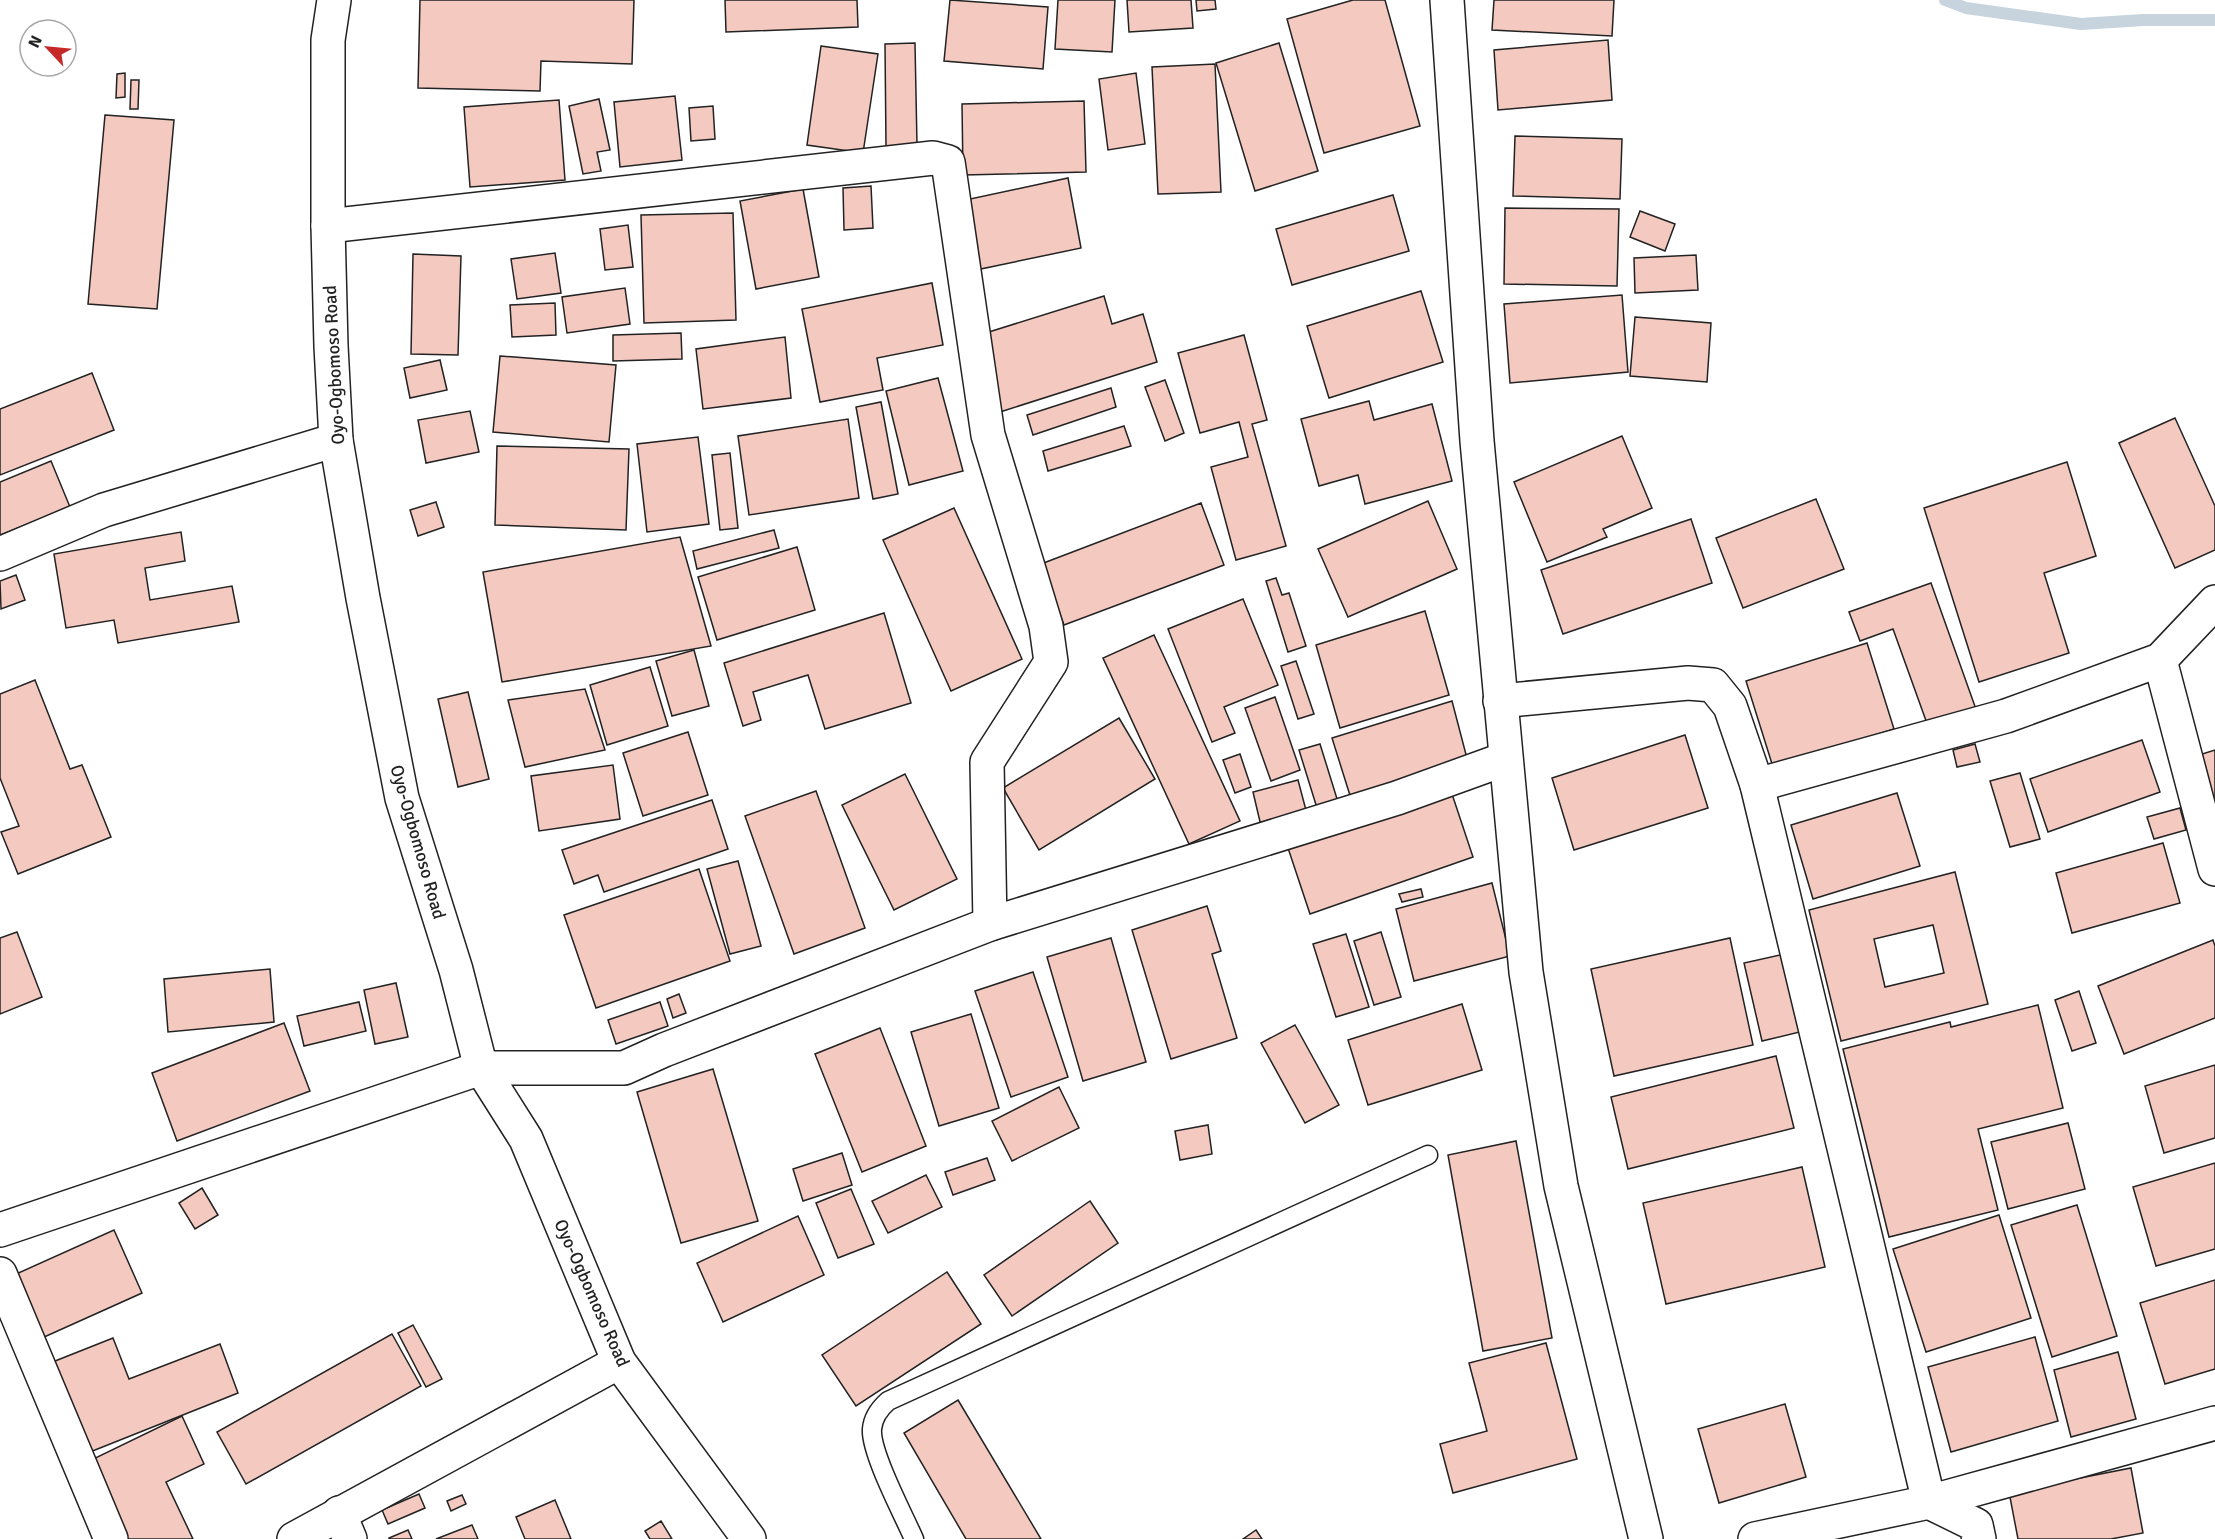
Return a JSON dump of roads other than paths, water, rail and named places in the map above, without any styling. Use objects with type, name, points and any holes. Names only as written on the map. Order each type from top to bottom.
[{"type":"main road","name":"Oyo-Ogbomoso Road","points":[[334,0],[328,40],[328,226],[336,440],[363,598],[402,798],[456,970],[481,1068],[526,1139],[619,1362],[749,1539]]},
{"type":"main road","points":[[1447,0],[1477,441],[1526,972],[1561,1186],[1646,1539]]},
{"type":"main road","points":[[328,226],[933,158],[948,162],[988,435],[1046,626],[1051,662],[987,762],[990,924]]},
{"type":"main road","points":[[0,554],[104,510],[336,440]]},
{"type":"main road","points":[[1757,785],[2006,716],[2160,660],[2215,602]]},
{"type":"main road","points":[[2160,660],[2215,869]]},
{"type":"main road","points":[[1500,701],[1688,683],[1713,685],[1730,706],[1757,785],[1929,1502]]},
{"type":"main road","points":[[0,1230],[481,1068],[624,1068],[664,1050],[990,924],[1397,798],[1506,759]]},
{"type":"main road","points":[[0,1274],[111,1539]]},
{"type":"main road","points":[[294,1539],[344,1526],[619,1362]]},
{"type":"main road","points":[[1755,1539],[1929,1502],[2215,1423]]},
{"type":"main road","points":[[1929,1502],[1976,1525],[1979,1539]]},
{"type":"lane","points":[[914,1539],[874,1448],[872,1429],[878,1411],[888,1401],[1428,1155]]},
{"type":"waterway","points":[[1945,0],[1966,8],[2081,24],[2143,20],[2215,20]]}]
